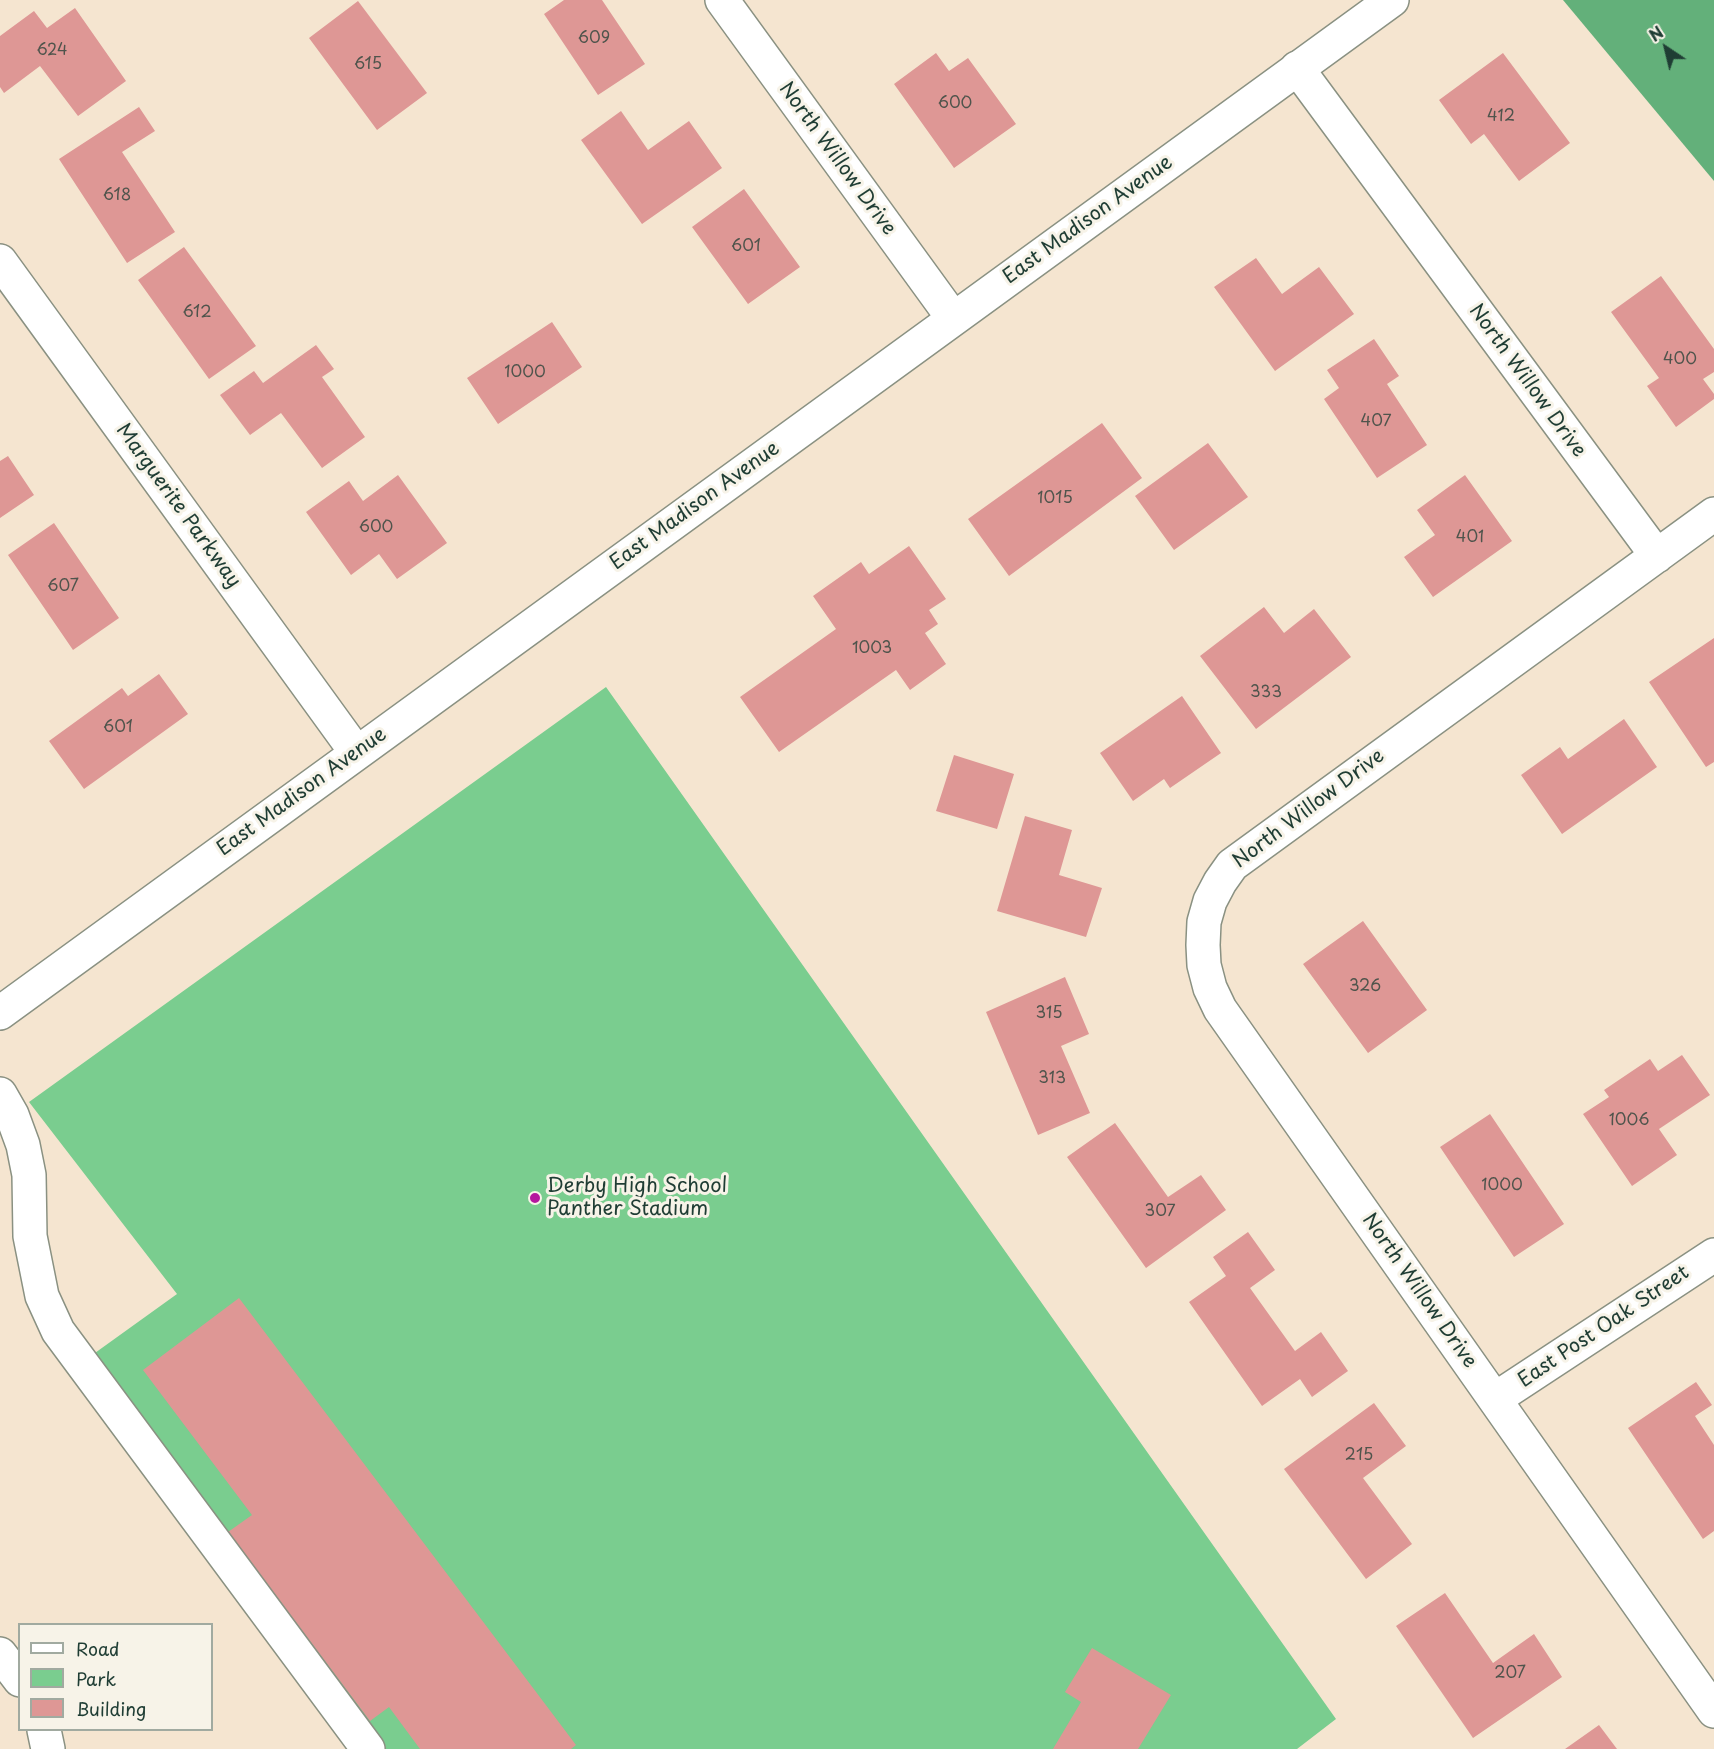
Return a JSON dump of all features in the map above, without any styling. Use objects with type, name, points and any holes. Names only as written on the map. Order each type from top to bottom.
[{"type":"street","name":"North Willow Drive","points":[[722,0],[953,318]]},
{"type":"street","name":"East Madison Avenue","points":[[0,1013],[1392,0]]},
{"type":"street","name":"North Willow Drive","points":[[1297,68],[1657,556],[1232,865],[1210,901],[1204,922],[1204,965],[1210,988],[1220,1009],[1714,1711]]},
{"type":"street","name":"Marguerite Parkway","points":[[0,261],[356,752]]},
{"type":"street","points":[[1657,556],[1714,514]]},
{"type":"street","points":[[0,1094],[12,1115],[23,1145],[29,1175],[30,1236],[42,1296],[58,1331],[368,1749]]},
{"type":"street","name":"East Post Oak Street","points":[[1495,1399],[1714,1255]]},
{"type":"street","points":[[0,1654],[18,1677]]},
{"type":"street","points":[[44,1731],[48,1749]]},
{"type":"green space","points":[[1563,0],[1714,0],[1714,181]]},
{"type":"green space","name":"Derby High School Panther Stadium","points":[[606,687],[1336,1719],[1297,1749],[368,1749],[81,1363],[177,1294],[29,1102]]},
{"type":"building","points":[[564,0],[602,0],[645,64],[598,95],[544,14]]},
{"type":"building","points":[[358,1],[427,93],[377,130],[309,38]]},
{"type":"building","points":[[75,8],[126,81],[78,116],[40,66],[4,93],[0,87],[0,36],[34,11],[47,28]]},
{"type":"building","points":[[936,53],[949,71],[968,58],[1016,124],[954,168],[894,84]]},
{"type":"building","points":[[1503,53],[1570,143],[1519,181],[1484,134],[1471,144],[1439,100]]},
{"type":"building","points":[[139,107],[155,131],[122,152],[175,232],[127,263],[59,159]]},
{"type":"building","points":[[621,111],[648,150],[689,121],[722,168],[642,224],[581,140]]},
{"type":"building","points":[[744,189],[800,267],[748,304],[692,227]]},
{"type":"building","points":[[184,247],[256,346],[209,379],[138,280]]},
{"type":"building","points":[[1256,258],[1282,294],[1319,267],[1354,314],[1275,371],[1214,287]]},
{"type":"building","points":[[1661,276],[1714,349],[1714,372],[1703,379],[1714,394],[1714,399],[1676,427],[1647,386],[1659,378],[1611,312]]},
{"type":"building","points":[[552,322],[582,367],[498,424],[467,378]]},
{"type":"building","points":[[1374,339],[1399,376],[1387,384],[1427,445],[1377,478],[1324,399],[1339,388],[1327,370]]},
{"type":"building","points":[[316,345],[334,369],[322,377],[365,437],[322,468],[281,413],[250,435],[220,395],[254,371],[263,383]]},
{"type":"building","points":[[1102,423],[1142,478],[1009,576],[968,519]]},
{"type":"building","points":[[1208,443],[1248,497],[1174,550],[1135,496]]},
{"type":"building","points":[[8,456],[34,495],[0,518],[0,461]]},
{"type":"building","points":[[398,475],[447,543],[397,579],[379,554],[351,575],[306,512],[349,481],[363,501]]},
{"type":"building","points":[[1465,475],[1512,541],[1433,597],[1404,557],[1435,535],[1417,510]]},
{"type":"building","points":[[54,523],[119,618],[73,650],[8,555]]},
{"type":"building","points":[[909,546],[946,599],[929,610],[938,624],[925,633],[946,664],[910,690],[896,670],[779,752],[740,697],[836,629],[813,596],[861,562],[869,574]]},
{"type":"building","points":[[1264,607],[1284,633],[1314,609],[1351,657],[1256,729],[1200,656]]},
{"type":"building","points":[[1714,638],[1714,762],[1706,767],[1649,682]]},
{"type":"building","points":[[159,674],[188,714],[84,789],[49,741],[122,688],[128,696]]},
{"type":"building","points":[[1182,696],[1221,753],[1170,788],[1164,779],[1133,801],[1100,753]]},
{"type":"building","points":[[1624,719],[1657,767],[1562,834],[1521,775],[1560,747],[1568,759]]},
{"type":"building","points":[[954,755],[1014,774],[997,829],[936,811]]},
{"type":"building","points":[[1025,816],[1072,830],[1059,875],[1102,888],[1086,937],[997,911]]},
{"type":"building","points":[[1363,921],[1427,1010],[1368,1053],[1303,964]]},
{"type":"building","points":[[1065,977],[1089,1034],[1061,1046],[1090,1113],[1038,1135],[986,1012]]},
{"type":"building","points":[[1682,1055],[1710,1095],[1659,1129],[1677,1155],[1632,1186],[1583,1114],[1609,1097],[1604,1090],[1650,1059],[1658,1071]]},
{"type":"building","points":[[1490,1114],[1564,1224],[1514,1257],[1440,1147]]},
{"type":"building","points":[[1115,1123],[1168,1197],[1201,1175],[1226,1210],[1146,1268],[1067,1157]]},
{"type":"building","points":[[1248,1232],[1275,1270],[1250,1288],[1295,1351],[1321,1332],[1348,1371],[1312,1397],[1300,1379],[1262,1406],[1189,1302],[1226,1276],[1213,1257]]},
{"type":"building","points":[[239,1298],[576,1745],[571,1749],[420,1749],[389,1707],[370,1721],[228,1532],[252,1515],[143,1370]]},
{"type":"building","points":[[1696,1382],[1712,1405],[1695,1416],[1714,1445],[1714,1531],[1703,1539],[1628,1428]]},
{"type":"building","points":[[1374,1403],[1406,1446],[1363,1478],[1412,1544],[1366,1579],[1284,1469]]},
{"type":"building","points":[[1445,1593],[1493,1663],[1534,1634],[1562,1677],[1473,1738],[1396,1626]]},
{"type":"building","points":[[1092,1648],[1171,1695],[1138,1749],[1053,1749],[1081,1702],[1065,1692]]},
{"type":"building","points":[[1599,1725],[1617,1749],[1565,1749]]},
{"type":"place","name":"Derby High School Panther Stadium","points":[[535,1198]]}]
